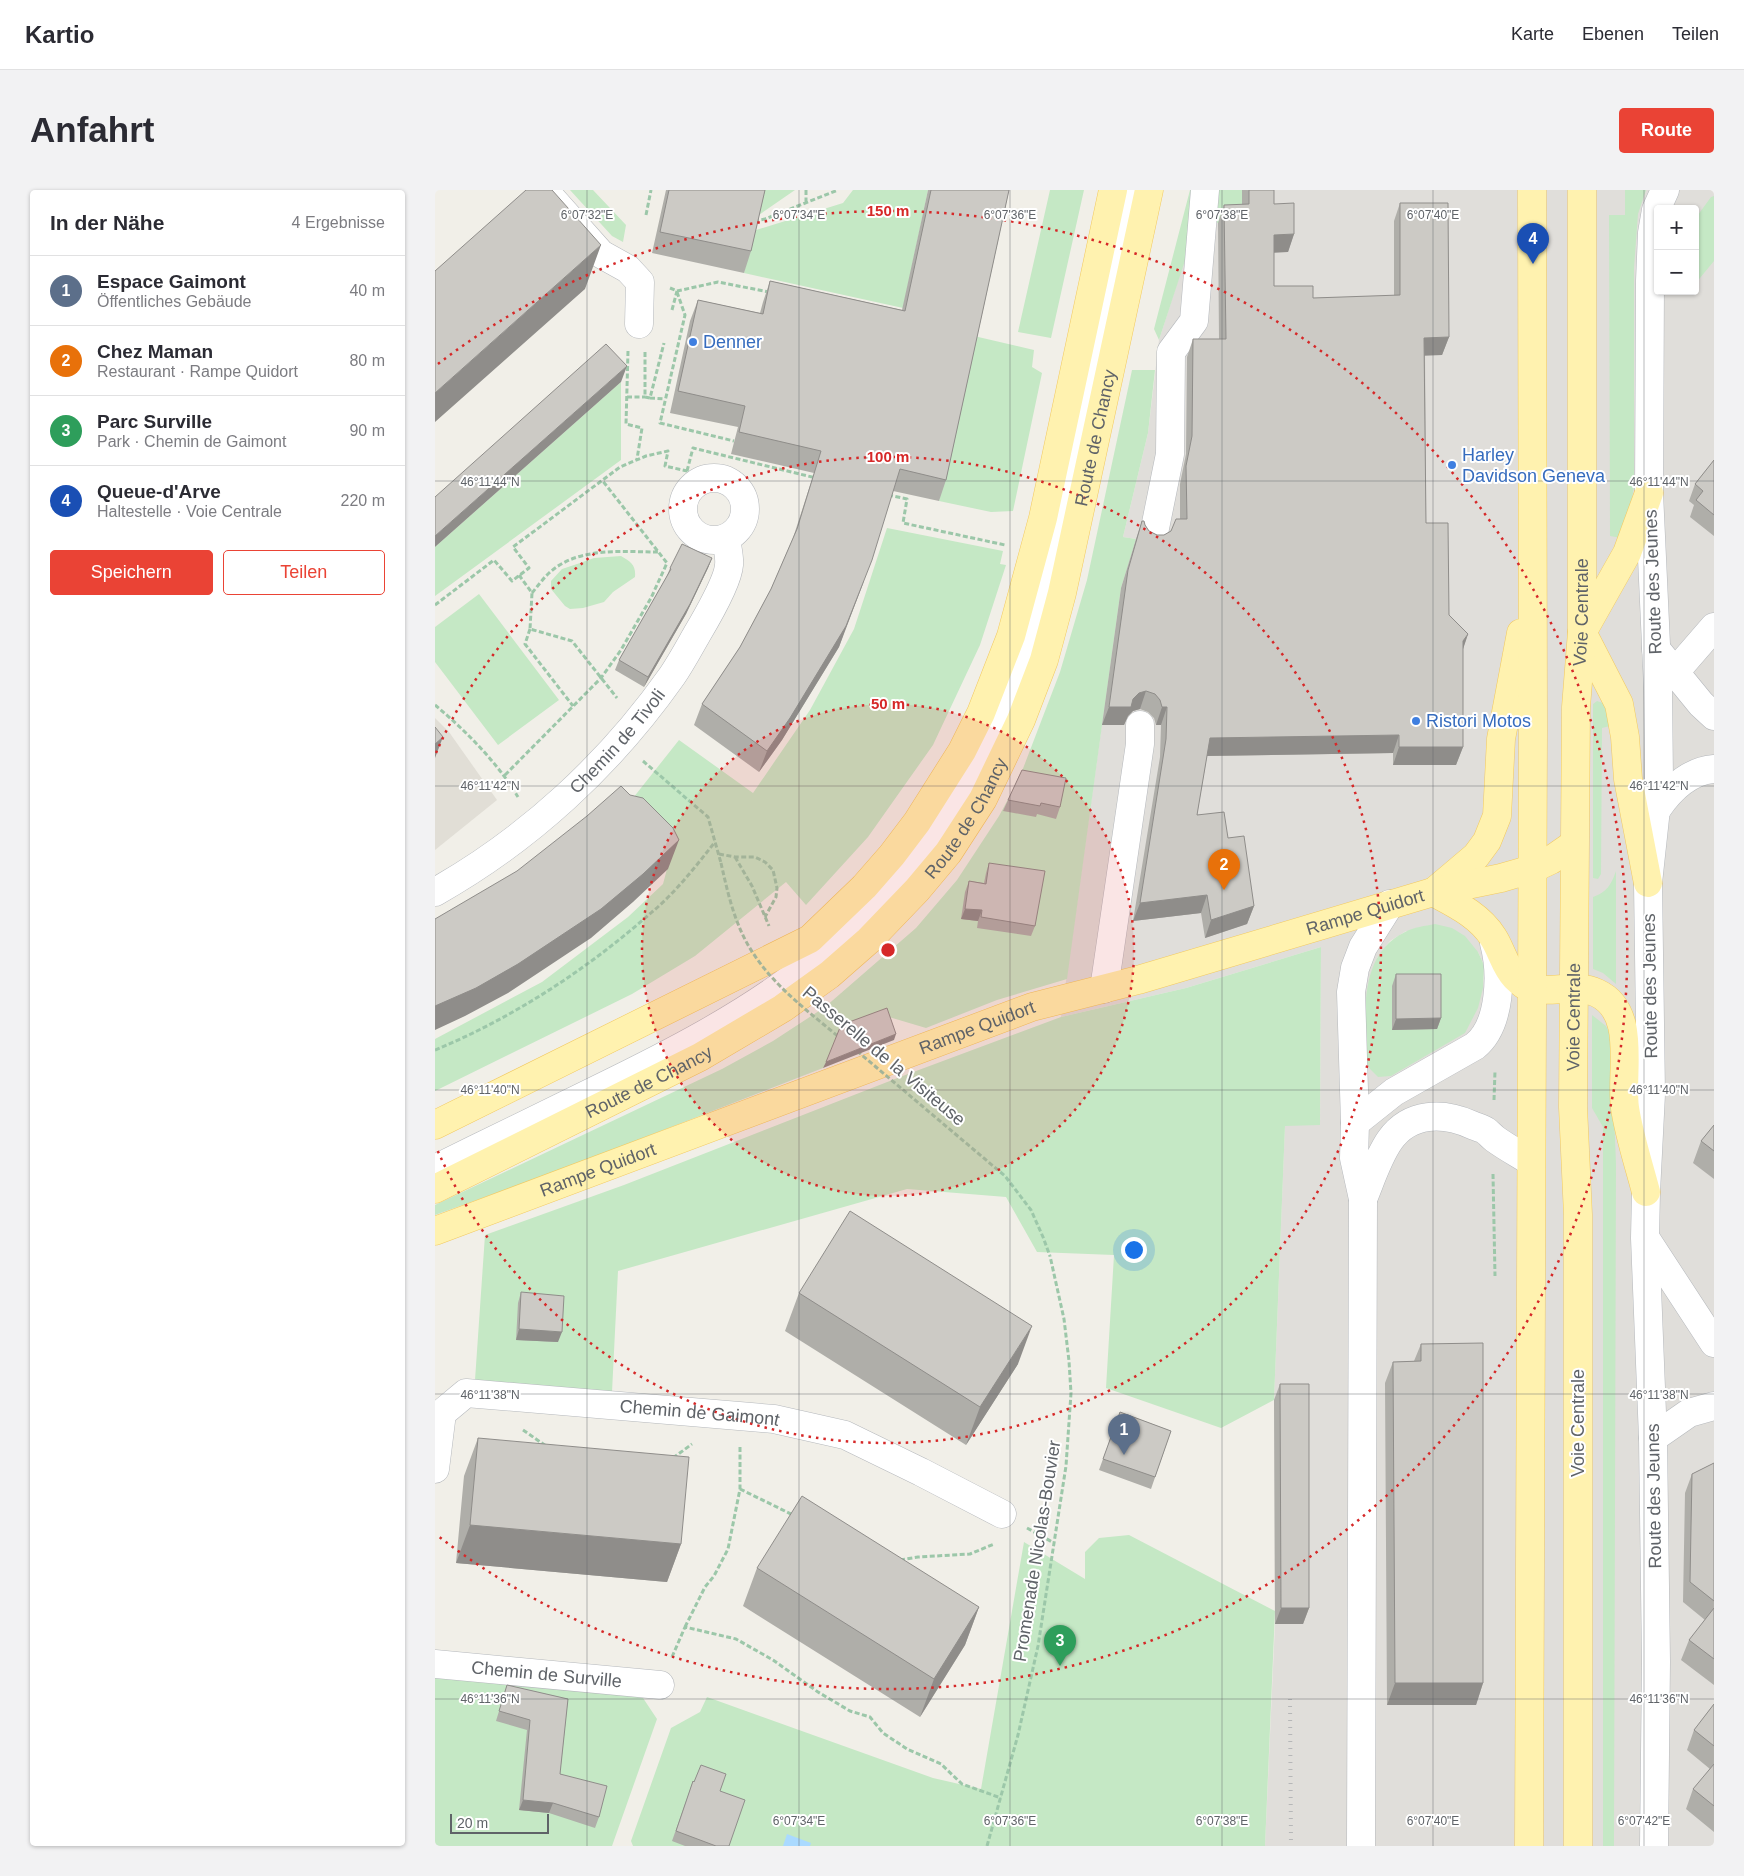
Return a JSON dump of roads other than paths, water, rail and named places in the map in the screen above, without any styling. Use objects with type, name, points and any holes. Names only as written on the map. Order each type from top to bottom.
[{"type":"main road","points":[[435,1125],[810,938],[864,887],[917,822],[962,751],[981,713],[1011,636],[1039,536],[1113,190]]},
{"type":"main road","name":"Route de Chancy","points":[[435,1189],[700,1057],[783,1008],[829,975],[869,940],[917,890],[948,852],[983,799],[1021,720],[1044,660],[1064,584],[1149,190]]},
{"type":"main road","points":[[1529,1846],[1533,572],[1532,190]]},
{"type":"main road","name":"Voie Centrale","points":[[1578,1846],[1578,1215],[1573,1107],[1574,844],[1577,707],[1582,632],[1582,190]]},
{"type":"main road","points":[[1648,883],[1628,778],[1625,737],[1619,704],[1582,632],[1627,553],[1649,493]]},
{"type":"main road","points":[[1533,572],[1501,739],[1497,816],[1487,841],[1476,856],[1433,892],[1475,917],[1493,937],[1514,976],[1532,990],[1574,988],[1596,992],[1608,1000],[1616,1009],[1623,1028],[1625,1107],[1646,1192]]},
{"type":"main road","name":"Rampe Quidort","points":[[435,1231],[1032,1007],[1103,989],[1433,892],[1532,870],[1574,844]]},
{"type":"street","points":[[544,190],[601,254],[627,269],[640,282],[639,324]]},
{"type":"street","points":[[435,1169],[639,1069],[745,1009],[807,966],[842,937],[889,888],[933,833],[960,793],[984,751],[1000,717],[1025,653],[1059,522],[1131,190]]},
{"type":"street","points":[[1153,538],[1170,454],[1171,352],[1194,320],[1205,190]]},
{"type":"street","name":"Route des Jeunes","points":[[1654,1846],[1656,1662],[1653,1438],[1645,1238],[1651,1094],[1648,883],[1659,781],[1656,649],[1649,493],[1650,271],[1652,233],[1656,210],[1665,190]]},
{"type":"street","points":[[692,477],[723,478],[735,484],[743,495],[746,507],[744,520],[737,532],[726,539],[713,541],[700,538],[690,529],[684,517],[683,504],[692,477]]},
{"type":"street","name":"Chemin de Tivoli","points":[[435,892],[481,864],[534,824],[565,797],[620,741],[673,675],[720,592],[729,565],[726,539]]},
{"type":"street","points":[[1675,672],[1714,627]]},
{"type":"street","points":[[1656,649],[1701,704],[1714,716]]},
{"type":"street","points":[[1103,989],[1139,754],[1140,725]]},
{"type":"street","points":[[1657,809],[1664,798],[1685,780],[1698,772],[1714,769]]},
{"type":"street","points":[[1361,1846],[1363,1199],[1354,1158],[1355,1123],[1351,992],[1355,968],[1363,947],[1390,904]]},
{"type":"street","points":[[1483,1040],[1496,1007],[1499,980],[1499,960],[1493,937]]},
{"type":"street","points":[[435,1150],[623,1057],[700,1016],[770,971],[810,938]]},
{"type":"street","points":[[1355,1123],[1394,1092],[1483,1040],[1510,1006],[1532,990]]},
{"type":"street","points":[[1363,1199],[1390,1139],[1414,1119],[1434,1116],[1458,1118],[1486,1131],[1493,1138],[1530,1161]]},
{"type":"street","points":[[1645,1238],[1714,1342]]},
{"type":"street","name":"Chemin de Gaimont","points":[[435,1469],[442,1413],[466,1393],[774,1419],[845,1435],[1002,1514]]},
{"type":"street","points":[[1653,1438],[1689,1413],[1714,1406]]},
{"type":"street","name":"Chemin de Surville","points":[[435,1664],[660,1685]]},
{"type":"water","points":[[787,1834],[811,1843],[810,1846],[783,1846]]},
{"type":"railway","points":[[1290,1699],[1291,1846]]},
{"type":"place","name":"Queue-d'Arve","points":[[1533,264]]},
{"type":"place","name":"Denner","points":[[693,342]]},
{"type":"place","name":"Harley Davidson Geneva","points":[[1452,465]]},
{"type":"place","name":"Ristori Motos","points":[[1416,721]]},
{"type":"place","name":"Chez Maman","points":[[1224,890]]},
{"type":"place","name":"Espace Gaimont","points":[[1124,1455]]},
{"type":"place","name":"Parc Surville","points":[[1060,1666]]}]
